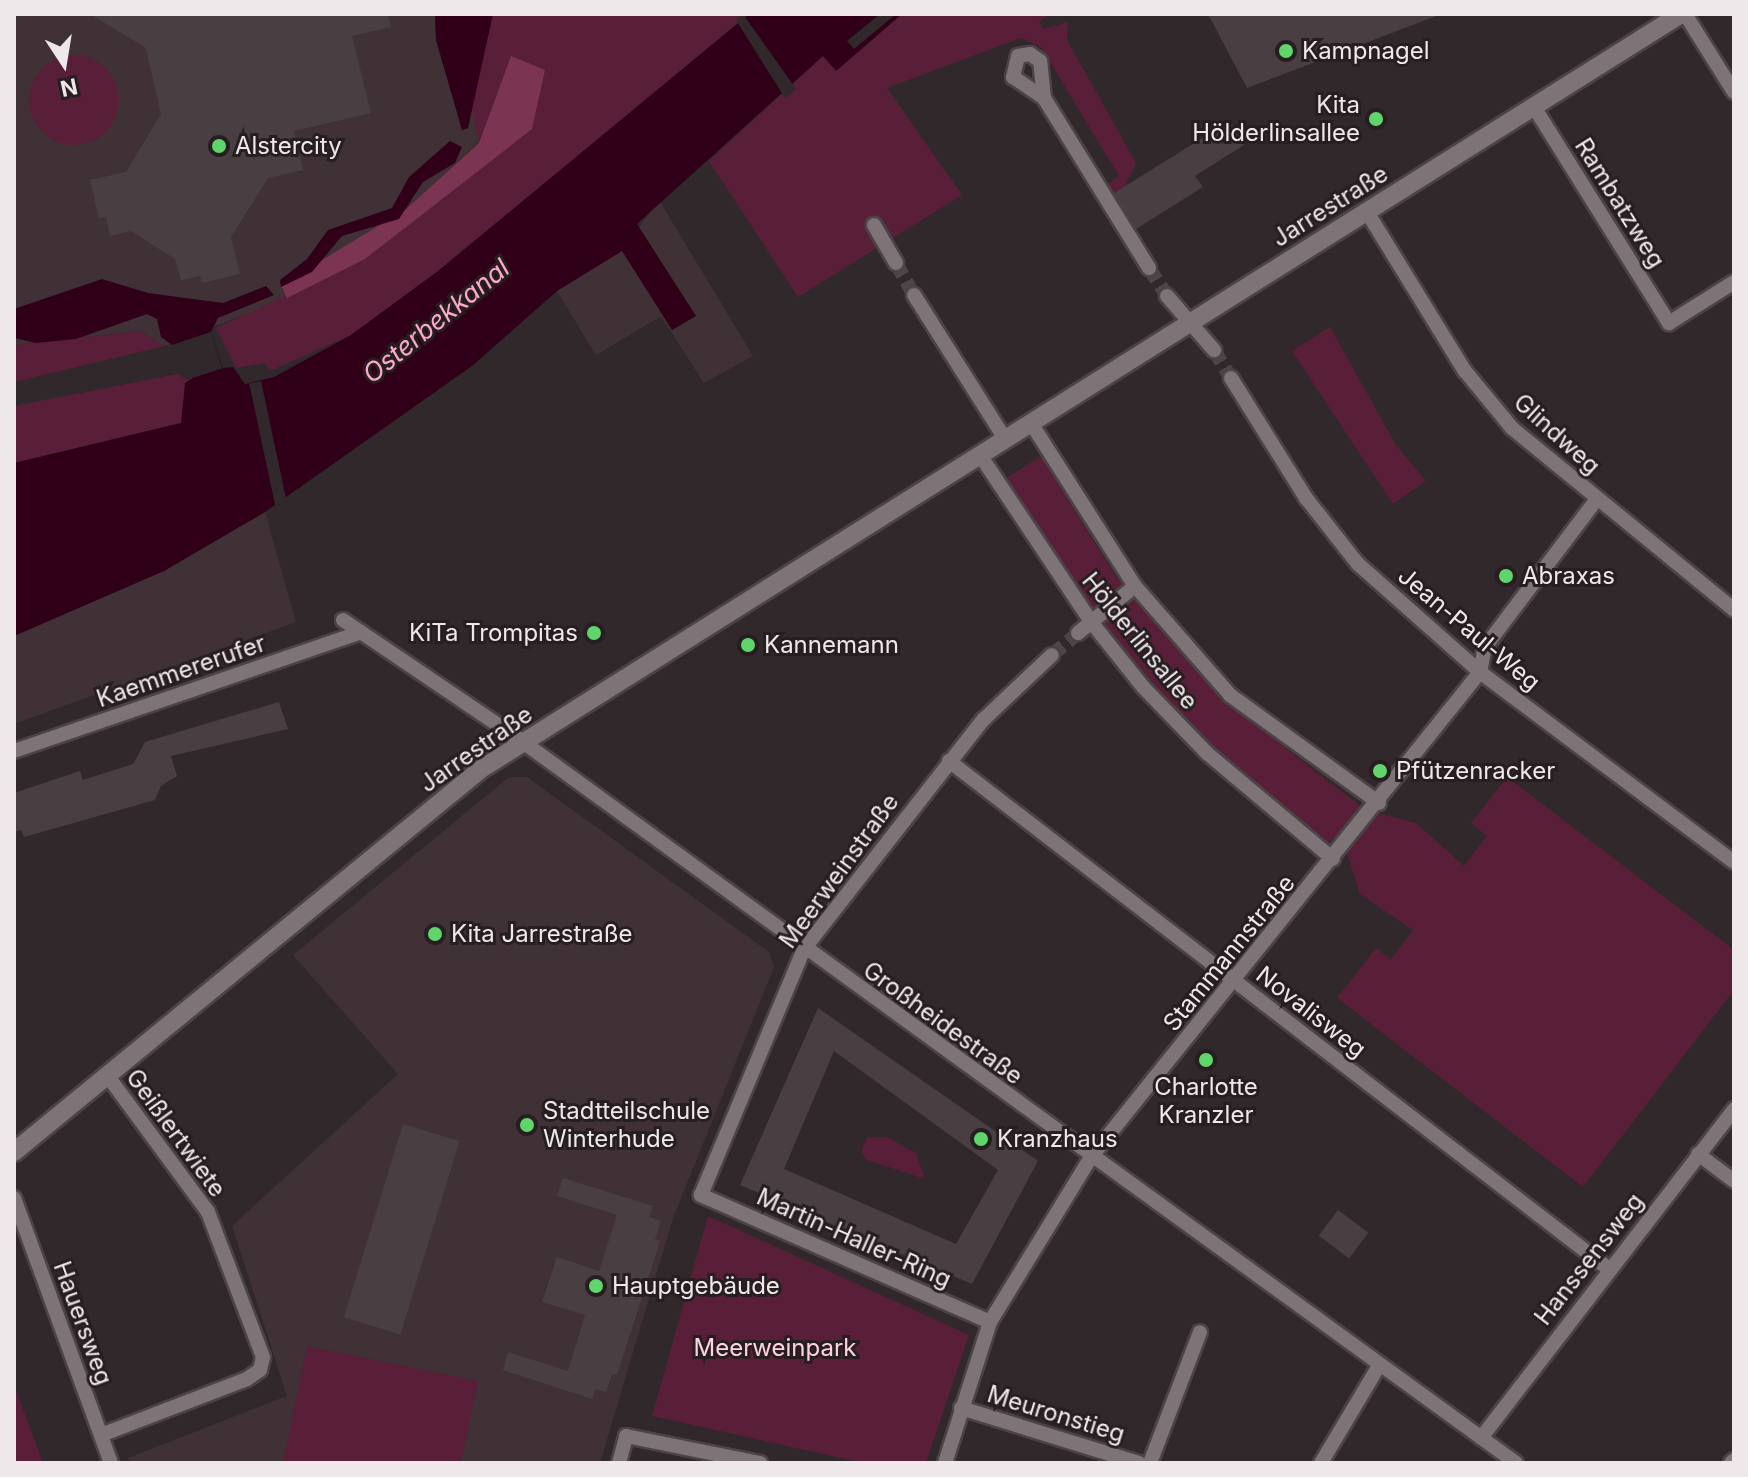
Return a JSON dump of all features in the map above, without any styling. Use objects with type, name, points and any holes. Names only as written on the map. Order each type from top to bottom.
[{"type":"street","points":[[1683,14],[1734,92]]},
{"type":"street","name":"Jarrestraße","points":[[14,1152],[481,769],[1683,14]]},
{"type":"street","points":[[1044,98],[1149,268]]},
{"type":"street","name":"Rambatzweg","points":[[1534,107],[1669,323],[1734,282]]},
{"type":"street","name":"Glindweg","points":[[1367,212],[1465,371],[1512,428],[1734,610]]},
{"type":"street","points":[[874,225],[896,263]]},
{"type":"street","points":[[914,295],[1005,439]]},
{"type":"street","points":[[1167,296],[1214,350]]},
{"type":"street","name":"Jean-Paul-Weg","points":[[1231,378],[1306,498],[1358,564],[1480,672],[1734,862]]},
{"type":"street","name":"Hölderlinsallee","points":[[1031,423],[1135,586],[1230,695],[1379,803]]},
{"type":"street","name":"Hölderlinsallee","points":[[980,455],[1092,623],[1208,754],[1333,859]]},
{"type":"street","name":"Stammannstraße","points":[[945,1463],[990,1322],[1091,1157],[1379,803],[1480,672],[1485,647],[1597,499]]},
{"type":"street","points":[[1078,633],[1135,586]]},
{"type":"street","name":"Großheidestraße","points":[[343,620],[523,742],[804,949],[1516,1463]]},
{"type":"street","name":"Kaemmererufer","points":[[14,751],[361,632]]},
{"type":"street","name":"Meerweinstraße","points":[[701,1195],[804,949],[949,761],[1052,655]]},
{"type":"street","name":"Novalisweg","points":[[949,761],[1609,1269]]},
{"type":"street","name":"Geißlertwiete","points":[[101,1435],[247,1379],[263,1357],[208,1212],[107,1075]]},
{"type":"street","name":"Hanssensweg","points":[[1481,1438],[1734,1109]]},
{"type":"street","points":[[1698,1154],[1734,1181]]},
{"type":"street","name":"Martin-Haller-Ring","points":[[701,1195],[990,1322]]},
{"type":"street","name":"Hauersweg","points":[[14,1198],[111,1463]]},
{"type":"street","points":[[1150,1463],[1200,1332]]},
{"type":"street","points":[[1321,1463],[1380,1364]]},
{"type":"street","name":"Meuronstieg","points":[[961,1408],[1139,1463]]},
{"type":"street","points":[[619,1463],[626,1436],[760,1463]]},
{"type":"shaded area","points":[[14,14],[435,14],[436,40],[462,130],[468,128],[493,14],[513,14],[517,32],[479,142],[406,209],[282,285],[287,298],[165,346],[140,331],[14,345]]},
{"type":"shaded area","points":[[511,56],[545,70],[532,129],[365,259],[287,298],[281,285],[406,209],[479,143]]},
{"type":"shaded area","points":[[659,200],[753,356],[704,383],[661,316],[596,355],[557,291],[622,251]]},
{"type":"shaded area","points":[[265,512],[296,622],[14,724],[14,636],[164,571]]},
{"type":"shaded area","name":"Stadtteilschule Winterhude","points":[[509,777],[527,777],[769,952],[774,967],[673,1218],[600,1463],[130,1463],[128,1458],[287,1396],[232,1226],[398,1074],[293,955]]},
{"type":"green space","points":[[493,14],[749,14],[438,271],[351,335],[270,371],[265,363],[236,368],[216,328],[365,259],[466,179],[510,59],[479,142],[470,102]]},
{"type":"green space","points":[[902,14],[1051,14],[1039,21],[1043,29],[1068,22],[1067,40],[1136,163],[1125,186],[1113,194],[1107,184],[1119,176],[1041,47],[1021,38],[887,88],[962,195],[798,297],[709,161],[823,56],[837,70]]},
{"type":"green space","points":[[74,55],[91,58],[106,68],[116,83],[119,100],[116,117],[106,132],[91,142],[74,145],[57,142],[42,132],[32,117],[29,100],[32,83],[42,68],[57,58]]},
{"type":"green space","points":[[1330,327],[1396,445],[1426,481],[1393,504],[1292,351]]},
{"type":"green space","points":[[140,331],[165,346],[14,382],[14,345]]},
{"type":"green space","points":[[177,374],[187,379],[181,423],[14,463],[14,406]]},
{"type":"green space","points":[[1041,456],[1114,574],[1231,706],[1366,810],[1416,823],[1464,866],[1487,836],[1471,823],[1507,777],[1734,950],[1734,990],[1583,1187],[1337,998],[1376,948],[1391,959],[1413,930],[1360,894],[1342,837],[1327,841],[1198,736],[1096,615],[1005,479]]},
{"type":"green space","points":[[867,1137],[887,1137],[916,1153],[925,1179],[867,1160],[861,1152]]},
{"type":"green space","name":"Meerweinpark","points":[[708,1216],[969,1335],[926,1463],[864,1463],[652,1416]]},
{"type":"green space","points":[[307,1346],[478,1381],[461,1463],[283,1463]]},
{"type":"green space","points":[[14,1385],[43,1463],[14,1463]]},
{"type":"water","points":[[435,14],[493,14],[468,128],[462,130],[436,40]]},
{"type":"water","name":"Osterbekkanal","points":[[749,14],[902,14],[836,71],[823,56],[637,224],[696,316],[672,330],[622,251],[557,291],[472,366],[265,512],[164,571],[14,636],[14,463],[181,423],[185,383],[193,378],[181,342],[172,345],[161,337],[157,319],[147,314],[76,339],[36,343],[14,338],[14,309],[102,279],[148,293],[223,303],[266,286],[274,295],[218,318],[211,332],[223,368],[233,367],[245,384],[274,377],[351,335],[438,271]]},
{"type":"water","points":[[450,141],[462,147],[455,163],[423,182],[399,219],[342,236],[312,272],[281,287],[280,280],[307,259],[328,230],[392,208],[409,177]]},
{"type":"pier","points":[[743,14],[796,89],[785,98],[736,20]]},
{"type":"pier","points":[[880,14],[896,14],[854,49],[847,41]]},
{"type":"pier","points":[[211,332],[223,368],[192,378],[181,342]]},
{"type":"pier","points":[[261,381],[287,503],[275,506],[249,383]]},
{"type":"building","name":"Alstercity","points":[[90,14],[388,14],[391,27],[352,36],[371,113],[294,131],[303,170],[268,178],[231,237],[240,274],[202,283],[200,276],[181,280],[175,259],[131,231],[110,236],[106,217],[99,218],[90,180],[126,172],[161,114],[146,48]]},
{"type":"building","name":"Kampnagel","points":[[1208,14],[1438,14],[1439,15],[1247,88]]},
{"type":"building","points":[[1230,121],[1244,145],[1195,176],[1203,187],[1136,229],[1114,193]]},
{"type":"building","points":[[279,702],[288,729],[171,756],[177,776],[161,786],[155,800],[24,837],[21,830],[14,832],[14,793],[80,771],[83,780],[133,764],[145,742]]},
{"type":"building","name":"Kranzhaus","points":[[818,1008],[1038,1161],[972,1284],[740,1185]],"holes":[[[834,1051],[998,1170],[956,1244],[784,1169]]]},
{"type":"building","points":[[403,1124],[459,1141],[400,1334],[344,1317]]},
{"type":"building","name":"Hauptgebäude","points":[[563,1178],[653,1206],[649,1217],[661,1221],[655,1239],[660,1241],[617,1375],[612,1374],[606,1392],[596,1389],[592,1399],[503,1370],[508,1352],[568,1371],[585,1315],[542,1302],[557,1257],[599,1271],[617,1215],[557,1196]]},
{"type":"building","points":[[1338,1210],[1368,1233],[1349,1258],[1319,1236]]},
{"type":"tunnel","points":[[896,263],[914,295]]},
{"type":"tunnel","points":[[1149,268],[1167,296]]},
{"type":"tunnel","points":[[1214,350],[1231,378]]},
{"type":"tunnel","points":[[1052,655],[1078,633]]},
{"type":"place","name":"Kampnagel","points":[[1286,51]]},
{"type":"place","name":"Kita Hölderlinsallee","points":[[1376,119]]},
{"type":"place","name":"Alstercity","points":[[219,146]]},
{"type":"place","name":"Abraxas","points":[[1506,576]]},
{"type":"place","name":"KiTa Trompitas","points":[[594,633]]},
{"type":"place","name":"Kannemann","points":[[748,645]]},
{"type":"place","name":"Pfützenracker","points":[[1380,771]]},
{"type":"place","name":"Kita Jarrestraße","points":[[435,934]]},
{"type":"place","name":"Charlotte Kranzler","points":[[1206,1060]]},
{"type":"place","name":"Stadtteilschule Winterhude","points":[[527,1125]]},
{"type":"place","name":"Kranzhaus","points":[[981,1139]]},
{"type":"place","name":"Hauptgebäude","points":[[596,1286]]}]
